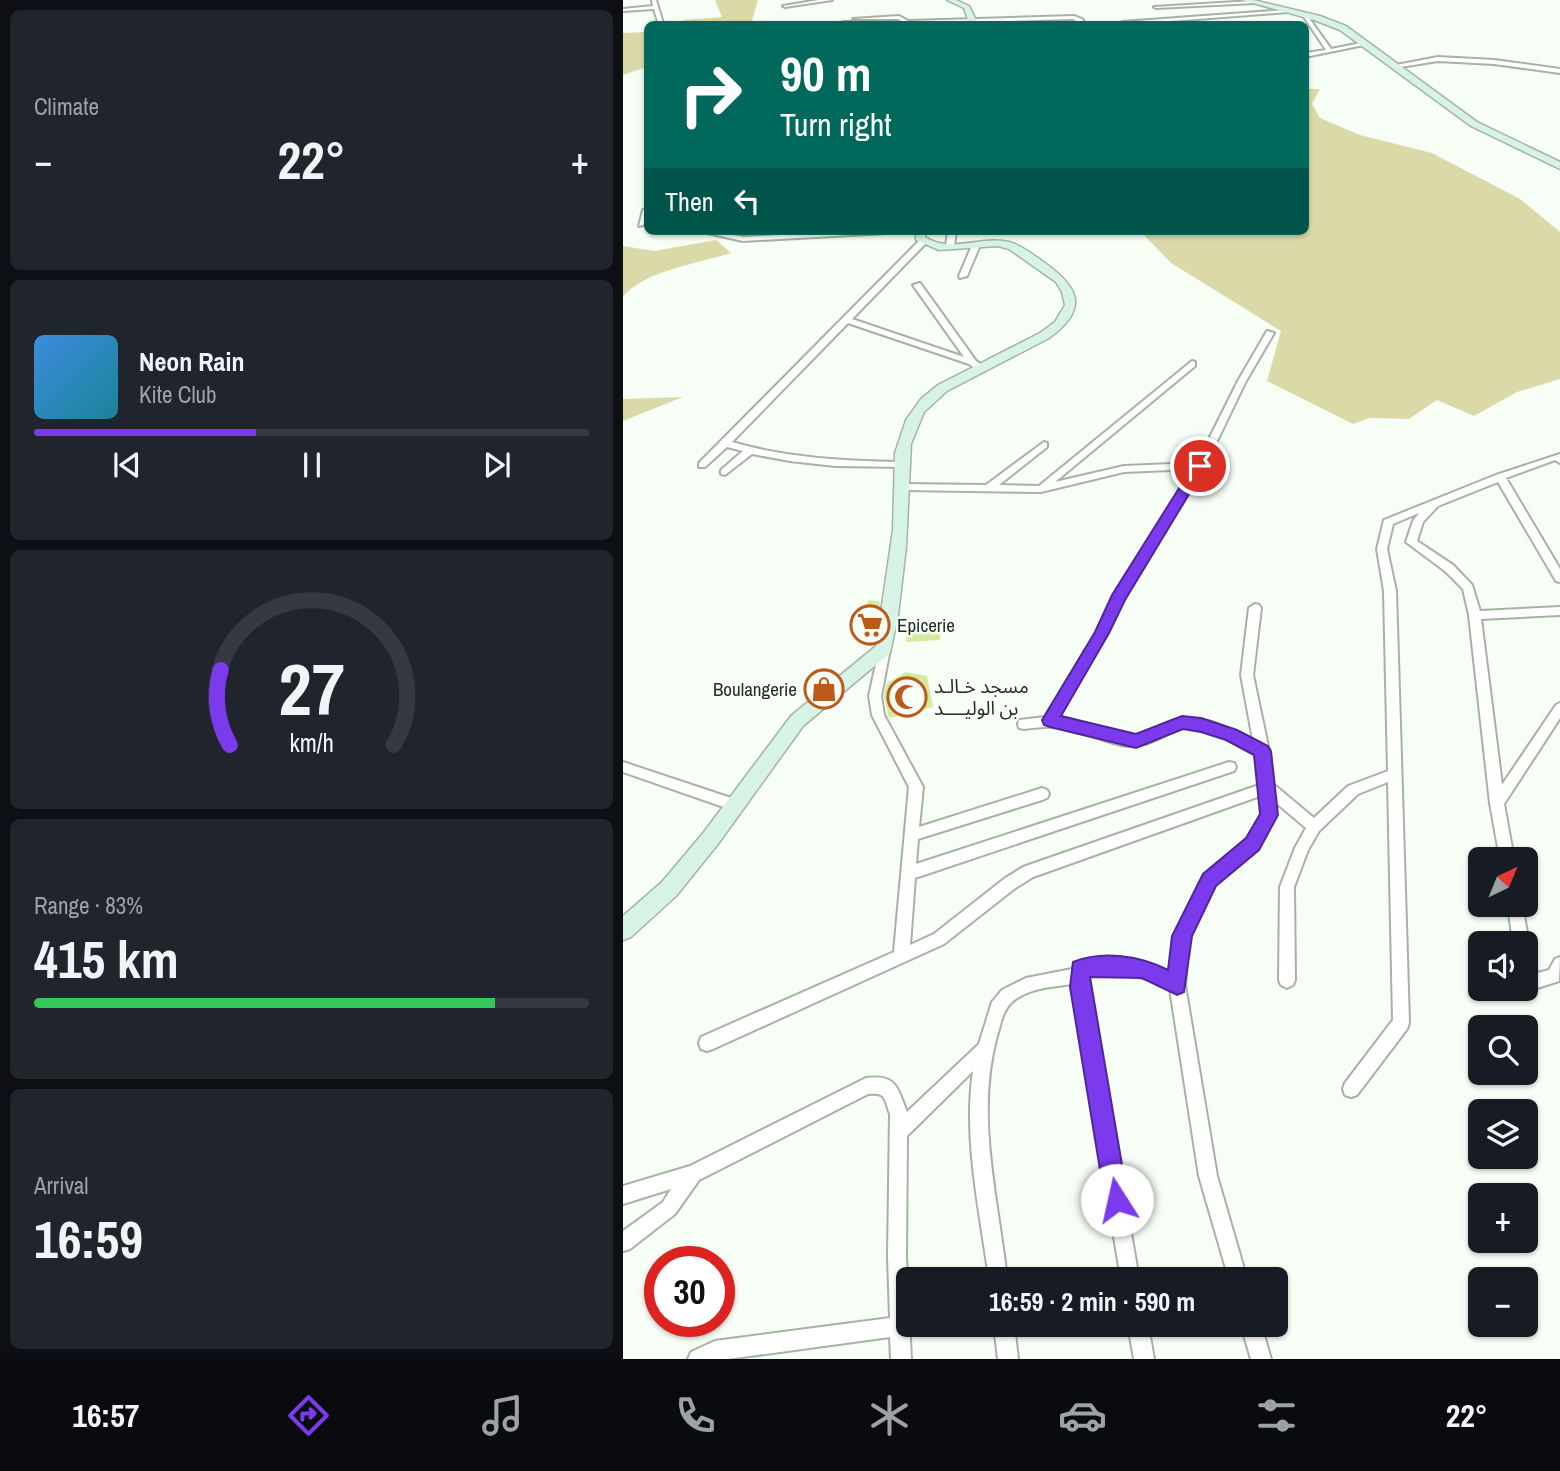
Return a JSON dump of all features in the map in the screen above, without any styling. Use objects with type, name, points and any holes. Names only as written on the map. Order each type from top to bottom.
[{"type":"street","points":[[785,6],[830,0]]},
{"type":"street","points":[[950,0],[967,7],[972,21]]},
{"type":"street","points":[[1156,7],[1249,1],[1343,28],[1474,124],[1560,166]]},
{"type":"street","points":[[623,10],[655,3],[661,21]]},
{"type":"street","points":[[1261,13],[1270,7]]},
{"type":"street","points":[[1142,21],[1286,11]]},
{"type":"street","points":[[930,12],[930,21]]},
{"type":"street","points":[[1261,13],[1266,21]]},
{"type":"street","points":[[1304,15],[1308,21]]},
{"type":"street","points":[[855,19],[897,17],[906,21]]},
{"type":"street","points":[[1031,21],[1075,17],[1080,21]]},
{"type":"street","points":[[1197,17],[1206,21]]},
{"type":"street","points":[[1309,22],[1329,50]]},
{"type":"street","points":[[1309,54],[1366,44]]},
{"type":"street","points":[[1394,66],[1438,59],[1494,62],[1560,71]]},
{"type":"street","points":[[642,224],[644,218]]},
{"type":"street","points":[[722,235],[743,239],[803,235]]},
{"type":"street","points":[[702,465],[820,349],[922,236],[951,238],[976,245],[1008,245],[1058,277],[1067,288],[1071,303],[1067,316],[1060,324],[976,365],[941,389],[919,410],[907,433],[902,466],[903,487],[896,574],[875,696],[878,715],[916,786],[901,956]]},
{"type":"street","points":[[963,276],[976,245]]},
{"type":"street","points":[[917,285],[976,365]]},
{"type":"street","points":[[845,319],[976,365]]},
{"type":"street","points":[[1050,720],[1102,633],[1118,599],[1200,466],[1242,381],[1270,333]]},
{"type":"street","points":[[1041,488],[1192,364]]},
{"type":"street","points":[[725,443],[749,451],[831,463],[902,466]]},
{"type":"street","points":[[989,488],[1044,445]]},
{"type":"street","points":[[725,472],[749,451]]},
{"type":"street","points":[[1351,1088],[1401,1023],[1389,591],[1382,549],[1388,522],[1500,477],[1559,457]]},
{"type":"street","points":[[903,487],[1041,488],[1123,469],[1200,466]]},
{"type":"street","points":[[1500,477],[1560,578]]},
{"type":"street","points":[[1433,506],[1418,521],[1411,542],[1449,568],[1468,589],[1475,615],[1497,803],[1505,847]]},
{"type":"street","points":[[1235,1267],[1208,1176],[1177,985],[1182,936],[1209,880],[1252,844],[1269,815],[1268,787],[1247,675],[1255,608]]},
{"type":"street","points":[[1475,615],[1560,611]]},
{"type":"street","points":[[623,930],[669,888],[797,721],[884,649]]},
{"type":"street","points":[[1497,803],[1560,708]]},
{"type":"street","points":[[1024,724],[1050,720],[1136,741],[1182,723],[1201,725],[1231,735],[1262,751]]},
{"type":"street","points":[[623,767],[735,805]]},
{"type":"street","points":[[907,874],[1229,767]]},
{"type":"street","points":[[1287,980],[1287,887],[1302,848],[1314,827],[1353,790],[1395,774]]},
{"type":"street","points":[[1268,787],[1314,827]]},
{"type":"street","points":[[707,1043],[939,939],[1028,872],[1268,787]]},
{"type":"street","points":[[912,835],[1042,794]]},
{"type":"street","points":[[1538,980],[1555,976],[1560,964]]},
{"type":"street","points":[[1128,1267],[1080,969],[1103,966],[1144,968],[1177,985]]},
{"type":"street","points":[[997,1267],[979,1125],[983,1049],[1001,1002],[1018,989],[1035,983],[1080,976]]},
{"type":"street","points":[[900,1131],[983,1049]]},
{"type":"street","points":[[623,1195],[693,1174],[866,1086],[881,1084],[889,1089],[899,1114],[897,1267]]},
{"type":"street","points":[[623,1242],[669,1208],[693,1174]]},
{"type":"street","points":[[698,1359],[715,1351],[896,1327]]},
{"type":"street","points":[[900,1337],[901,1359]]},
{"type":"street","points":[[1005,1337],[1008,1359]]},
{"type":"street","points":[[1140,1337],[1144,1359]]},
{"type":"street","points":[[1255,1337],[1261,1359]]},
{"type":"shaded area","points":[[715,0],[758,0],[752,21],[682,21],[684,20],[722,17]]},
{"type":"shaded area","points":[[644,32],[644,68],[623,75],[623,33]]},
{"type":"shaded area","points":[[1309,89],[1320,89],[1312,104],[1320,118],[1360,135],[1432,153],[1520,199],[1560,232],[1560,379],[1517,392],[1474,416],[1437,400],[1409,419],[1370,418],[1353,424],[1267,381],[1281,331],[1171,263],[1144,235],[1309,235]]},
{"type":"shaded area","points":[[716,240],[731,253],[658,274],[632,288],[623,297],[623,246],[654,251]]},
{"type":"shaded area","points":[[683,397],[623,421],[623,399]]},
{"type":"building","name":"Epicerie","points":[[869,600],[880,602],[872,641],[853,637],[865,616],[860,615]]},
{"type":"building","points":[[930,620],[929,624],[941,623],[940,640],[906,642],[907,625],[918,625],[918,621]]},
{"type":"building","name":"مسجد خـالـد بن الوليــــد","points":[[906,672],[927,676],[933,707],[889,718],[884,696],[886,684]]},
{"type":"place","name":"Epicerie","points":[[870,625]]},
{"type":"place","name":"Boulangerie","points":[[824,689]]},
{"type":"place","name":"مسجد خـالـد بن الوليــــد","points":[[907,697]]},
{"type":"route","points":[[1117,1200],[1080,987],[1080,969],[1103,966],[1144,968],[1177,985],[1182,936],[1209,880],[1252,844],[1269,815],[1268,787],[1262,751],[1231,735],[1201,725],[1182,723],[1136,741],[1050,720],[1102,633],[1118,599],[1200,466]]}]
